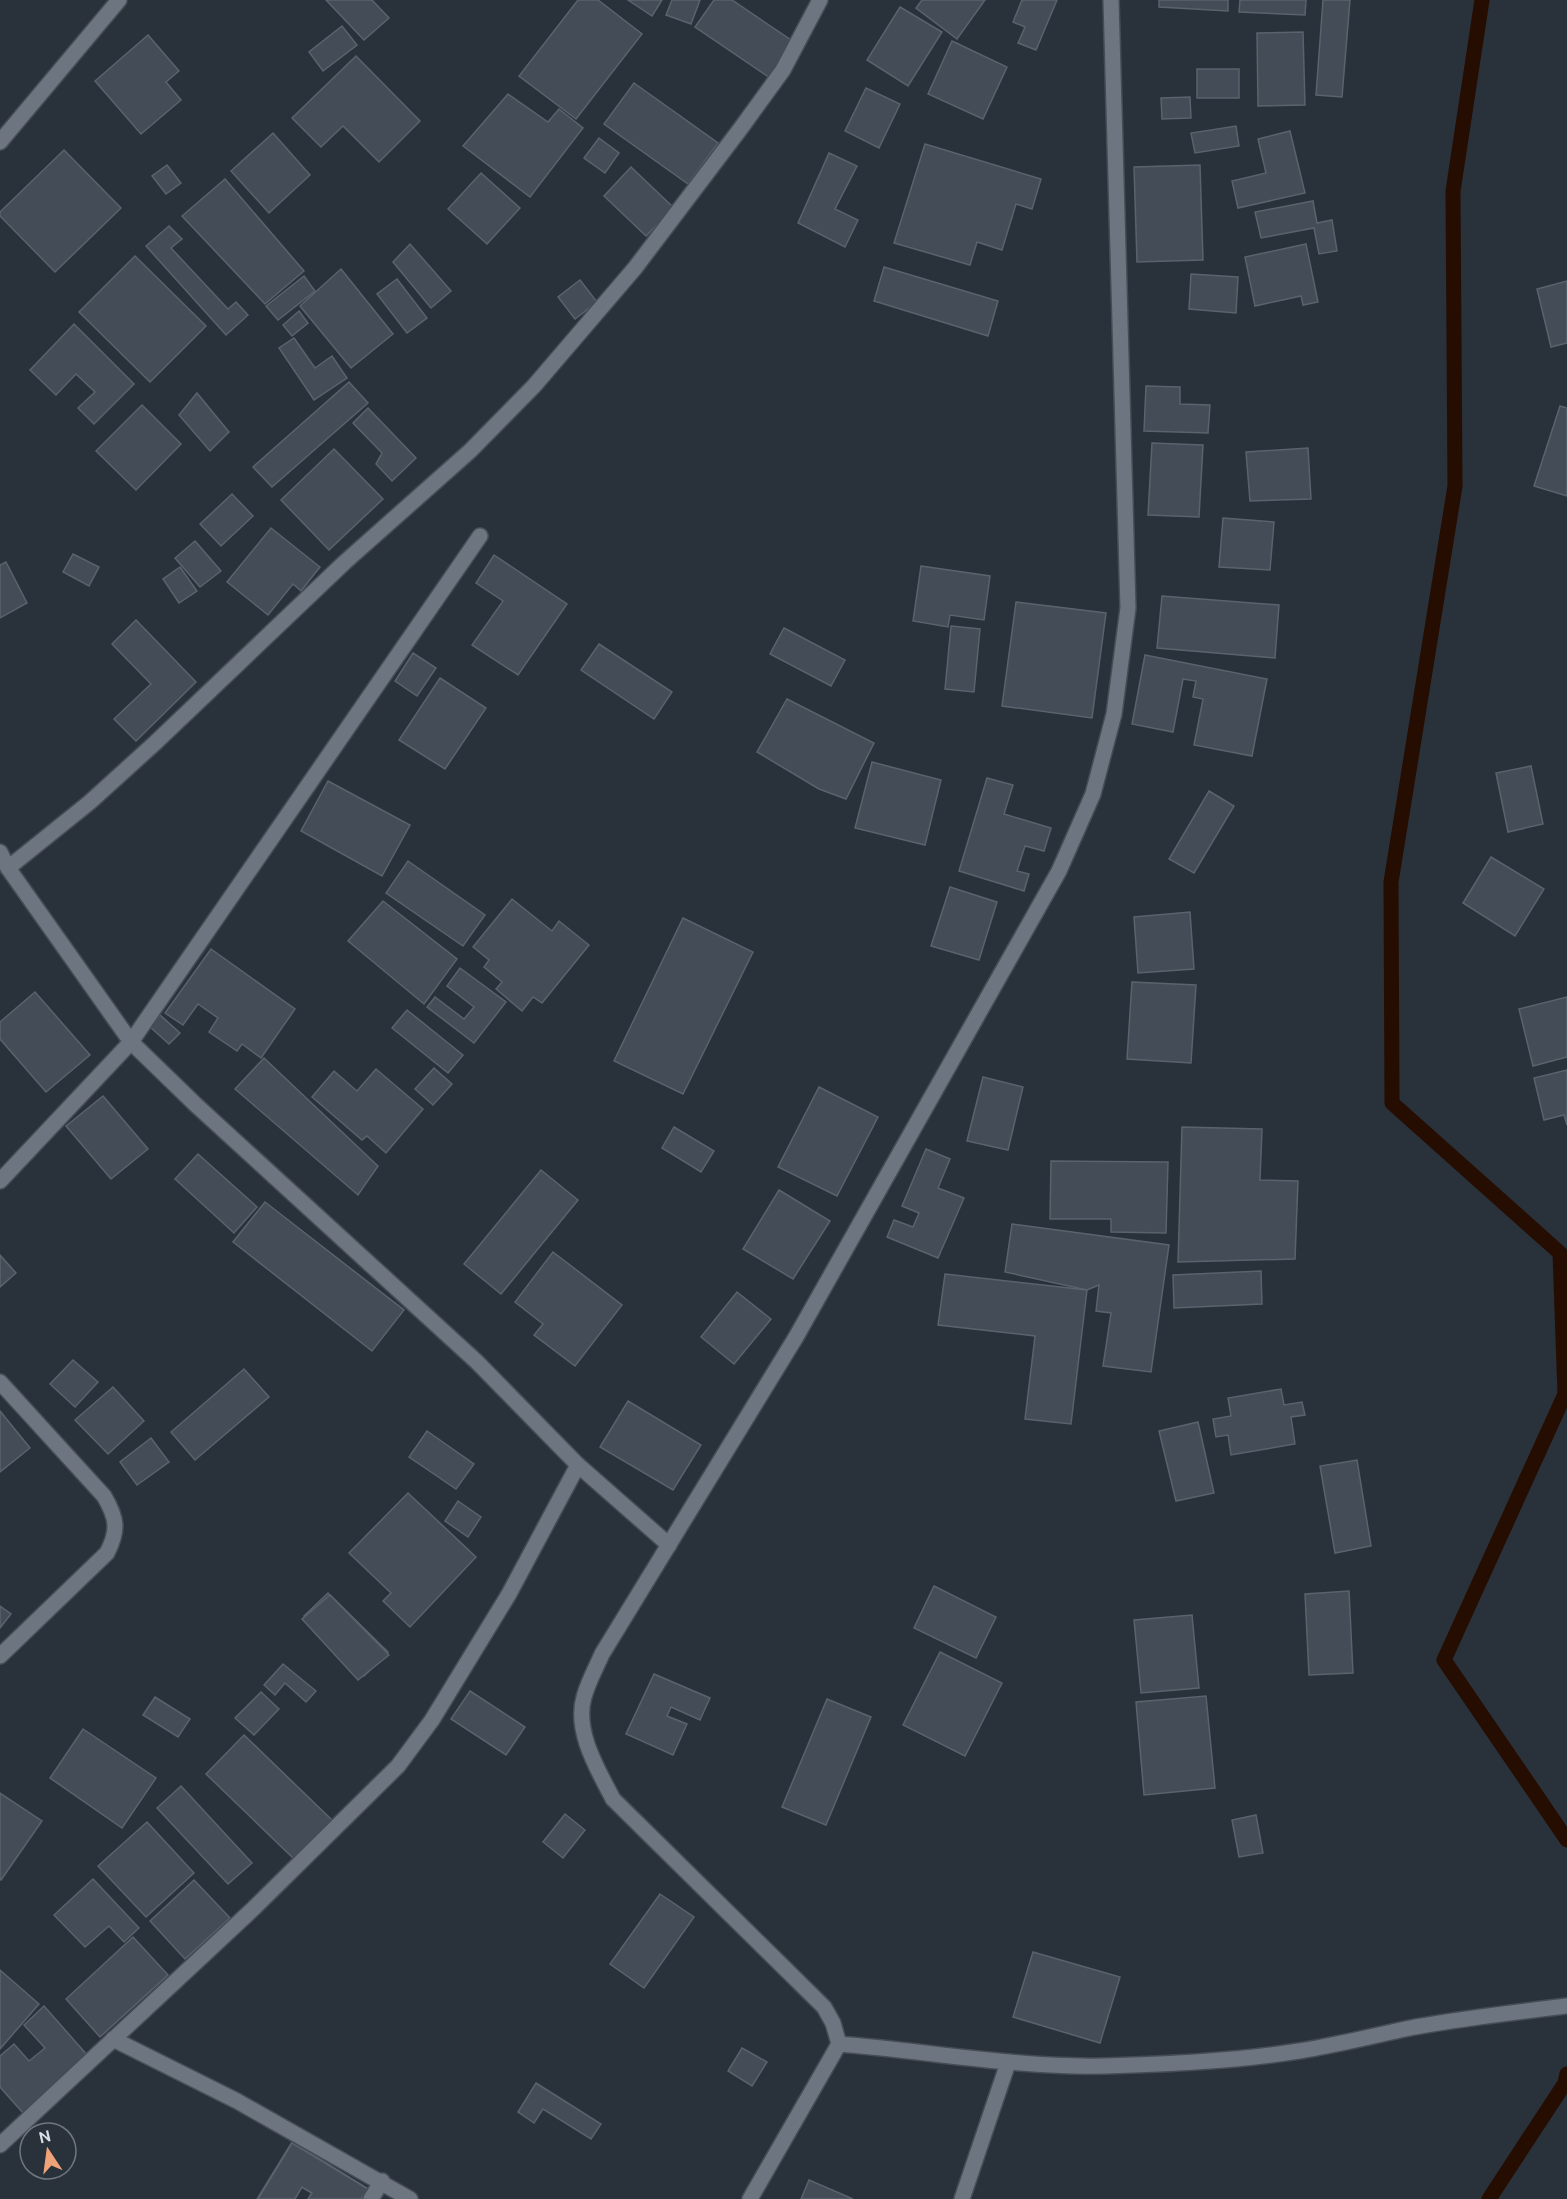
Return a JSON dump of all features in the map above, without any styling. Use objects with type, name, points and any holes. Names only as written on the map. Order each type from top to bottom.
[{"type":"street","points":[[0,142],[119,0]]},
{"type":"street","points":[[8,868],[90,802],[155,743],[345,562],[470,451],[534,386],[635,268],[741,128],[783,70],[820,0]]},
{"type":"street","points":[[750,2199],[839,2044],[833,2023],[824,2007],[614,1799],[597,1768],[583,1729],[583,1699],[602,1653],[796,1337],[1059,871],[1093,794],[1114,714],[1128,608],[1111,0]]},
{"type":"street","points":[[0,1181],[131,1042],[480,536]]},
{"type":"street","points":[[0,852],[8,868],[131,1042],[477,1362],[578,1465],[669,1545]]},
{"type":"street","points":[[0,1382],[104,1496],[112,1510],[116,1525],[114,1538],[107,1552],[0,1656]]},
{"type":"street","points":[[0,2145],[254,1908],[398,1766],[432,1720],[509,1594],[578,1465]]},
{"type":"street","points":[[839,2044],[909,2050],[1008,2063],[1103,2066],[1221,2060],[1300,2051],[1415,2027],[1493,2014],[1564,2006]]},
{"type":"street","points":[[113,2039],[237,2101],[382,2181],[410,2199]]},
{"type":"street","points":[[962,2199],[1008,2063]]},
{"type":"street","points":[[371,2199],[382,2181]]},
{"type":"building","points":[[326,0],[372,0],[389,18],[364,40]]},
{"type":"building","points":[[578,0],[598,0],[642,34],[576,119],[519,76]]},
{"type":"building","points":[[628,0],[662,0],[652,16]]},
{"type":"building","points":[[672,0],[700,0],[691,24],[666,15]]},
{"type":"building","points":[[714,0],[732,0],[794,42],[770,78],[695,27]]},
{"type":"building","points":[[922,0],[985,0],[957,39],[916,8]]},
{"type":"building","points":[[1022,0],[1057,0],[1036,50],[1018,43],[1025,27],[1013,22]]},
{"type":"building","points":[[1159,0],[1228,0],[1228,11],[1159,7]]},
{"type":"building","points":[[1240,0],[1306,0],[1305,15],[1239,12]]},
{"type":"building","points":[[1323,0],[1350,0],[1342,97],[1316,95]]},
{"type":"building","points":[[900,7],[942,32],[908,86],[867,60]]},
{"type":"building","points":[[342,26],[357,45],[323,71],[309,52]]},
{"type":"building","points":[[1303,32],[1305,105],[1258,106],[1257,33]]},
{"type":"building","points":[[148,35],[179,71],[166,82],[181,100],[141,134],[95,81]]},
{"type":"building","points":[[952,41],[1007,67],[983,119],[928,94]]},
{"type":"building","points":[[356,56],[420,121],[379,162],[343,126],[321,147],[292,118]]},
{"type":"building","points":[[1197,69],[1239,69],[1239,98],[1197,98]]},
{"type":"building","points":[[634,83],[718,143],[688,184],[604,124]]},
{"type":"building","points":[[866,88],[900,104],[879,148],[845,131]]},
{"type":"building","points":[[508,94],[548,122],[559,109],[583,128],[530,197],[463,146]]},
{"type":"building","points":[[1190,97],[1191,118],[1162,119],[1161,98]]},
{"type":"building","points":[[1236,126],[1239,146],[1195,153],[1191,133]]},
{"type":"building","points":[[1290,131],[1305,193],[1238,208],[1232,181],[1266,173],[1258,139]]},
{"type":"building","points":[[273,133],[310,175],[269,213],[231,171]]},
{"type":"building","points":[[599,138],[619,153],[605,173],[584,158]]},
{"type":"building","points":[[925,144],[1041,179],[1032,209],[1016,204],[1002,250],[977,242],[970,265],[894,243]]},
{"type":"building","points":[[64,150],[121,208],[55,272],[0,216],[0,212]]},
{"type":"building","points":[[829,153],[857,166],[835,209],[858,220],[845,247],[798,223]]},
{"type":"building","points":[[167,165],[181,183],[166,194],[152,176]]},
{"type":"building","points":[[1200,165],[1203,260],[1137,262],[1134,167]]},
{"type":"building","points":[[631,167],[674,208],[646,236],[604,196]]},
{"type":"building","points":[[481,173],[520,208],[487,244],[448,209]]},
{"type":"building","points":[[225,179],[304,271],[265,304],[182,216]]},
{"type":"building","points":[[1313,201],[1317,223],[1332,220],[1337,251],[1319,254],[1314,228],[1261,238],[1255,212]]},
{"type":"building","points":[[169,226],[182,239],[171,248],[228,309],[236,302],[248,315],[226,335],[146,246]]},
{"type":"building","points":[[410,244],[451,291],[431,308],[393,262]]},
{"type":"building","points":[[1306,244],[1318,302],[1303,305],[1301,296],[1255,306],[1245,257]]},
{"type":"building","points":[[135,256],[206,326],[150,382],[79,312]]},
{"type":"building","points":[[884,267],[998,301],[988,336],[874,301]]},
{"type":"building","points":[[341,269],[393,334],[351,368],[300,306]]},
{"type":"building","points":[[1191,274],[1238,277],[1236,313],[1189,309]]},
{"type":"building","points":[[304,276],[315,291],[278,320],[266,306]]},
{"type":"building","points":[[397,279],[427,318],[407,333],[377,294]]},
{"type":"building","points":[[580,280],[597,302],[575,319],[558,297]]},
{"type":"building","points":[[1567,281],[1567,343],[1551,347],[1537,289]]},
{"type":"building","points":[[299,311],[308,323],[292,336],[283,325]]},
{"type":"building","points":[[74,324],[134,384],[94,424],[78,408],[95,392],[76,374],[56,395],[30,370]]},
{"type":"building","points":[[294,338],[315,368],[332,356],[347,378],[314,400],[279,348]]},
{"type":"building","points":[[349,382],[368,403],[272,487],[253,467]]},
{"type":"building","points":[[1146,386],[1180,387],[1180,404],[1210,405],[1208,433],[1144,431]]},
{"type":"building","points":[[197,393],[229,432],[210,451],[179,415]]},
{"type":"building","points":[[142,405],[181,444],[136,490],[96,451]]},
{"type":"building","points":[[1560,406],[1567,408],[1567,496],[1534,486]]},
{"type":"building","points":[[368,408],[416,458],[392,481],[376,464],[382,453],[353,423]]},
{"type":"building","points":[[1152,443],[1203,445],[1199,517],[1148,515]]},
{"type":"building","points":[[1308,448],[1311,499],[1250,501],[1246,452]]},
{"type":"building","points":[[334,449],[383,499],[329,550],[281,500]]},
{"type":"building","points":[[232,494],[253,516],[221,546],[200,524]]},
{"type":"building","points":[[1223,518],[1274,522],[1270,570],[1219,567]]},
{"type":"building","points":[[271,528],[320,567],[301,591],[293,584],[268,615],[227,582]]},
{"type":"building","points":[[195,541],[221,571],[200,587],[175,558]]},
{"type":"building","points":[[73,554],[99,567],[89,586],[63,572]]},
{"type":"building","points":[[494,555],[567,604],[518,675],[472,645],[503,601],[476,583]]},
{"type":"building","points":[[6,562],[27,603],[0,618],[0,565]]},
{"type":"building","points":[[921,566],[990,576],[984,620],[950,615],[948,627],[913,621]]},
{"type":"building","points":[[180,567],[197,591],[179,603],[163,579]]},
{"type":"building","points":[[1162,596],[1279,605],[1275,658],[1157,648]]},
{"type":"building","points":[[1016,602],[1106,613],[1092,718],[1002,706]]},
{"type":"building","points":[[136,620],[196,682],[136,741],[114,719],[151,684],[112,644]]},
{"type":"building","points":[[951,626],[980,629],[974,692],[945,689]]},
{"type":"building","points":[[784,628],[845,660],[831,686],[770,654]]},
{"type":"building","points":[[599,644],[672,692],[654,719],[581,670]]},
{"type":"building","points":[[413,653],[436,668],[417,696],[395,681]]},
{"type":"building","points":[[1145,655],[1267,679],[1252,756],[1194,745],[1203,699],[1193,697],[1196,681],[1183,679],[1173,732],[1132,724]]},
{"type":"building","points":[[440,678],[486,708],[445,769],[399,740]]},
{"type":"building","points":[[787,699],[874,743],[846,799],[819,789],[757,752]]},
{"type":"building","points":[[872,762],[941,780],[925,845],[855,828]]},
{"type":"building","points":[[1531,766],[1543,824],[1508,832],[1496,773]]},
{"type":"building","points":[[987,778],[1013,785],[1004,814],[1051,828],[1044,851],[1025,846],[1017,871],[1029,874],[1024,891],[959,871]]},
{"type":"building","points":[[328,781],[410,825],[382,876],[301,831]]},
{"type":"building","points":[[1209,791],[1234,806],[1194,873],[1169,859]]},
{"type":"building","points":[[1491,857],[1544,889],[1515,936],[1463,903]]},
{"type":"building","points":[[408,861],[485,915],[463,946],[386,893]]},
{"type":"building","points":[[950,887],[997,902],[979,960],[931,946]]},
{"type":"building","points":[[512,899],[552,931],[559,921],[589,945],[542,1003],[533,997],[522,1011],[496,989],[502,982],[484,967],[489,960],[473,947]]},
{"type":"building","points":[[383,901],[457,959],[424,1004],[348,941]]},
{"type":"building","points":[[1190,912],[1194,969],[1138,973],[1134,917]]},
{"type":"building","points":[[683,918],[753,952],[683,1094],[614,1061]]},
{"type":"building","points":[[211,949],[295,1009],[261,1058],[242,1044],[237,1051],[209,1032],[218,1018],[198,1004],[183,1025],[165,1013]]},
{"type":"building","points":[[460,968],[506,1002],[474,1043],[427,1007],[435,997],[464,1019],[474,1007],[447,986]]},
{"type":"building","points":[[1132,982],[1196,985],[1191,1063],[1127,1059]]},
{"type":"building","points":[[35,992],[90,1055],[46,1092],[0,1039],[0,1022]]},
{"type":"building","points":[[1567,997],[1567,1057],[1533,1066],[1519,1009]]},
{"type":"building","points":[[407,1010],[463,1055],[448,1073],[392,1028]]},
{"type":"building","points":[[160,1015],[180,1033],[169,1044],[149,1026]]},
{"type":"building","points":[[264,1058],[378,1166],[358,1195],[235,1089]]},
{"type":"building","points":[[434,1068],[452,1084],[433,1105],[415,1089]]},
{"type":"building","points":[[376,1069],[423,1109],[386,1153],[367,1136],[362,1140],[312,1097],[334,1071],[357,1091]]},
{"type":"building","points":[[1567,1070],[1567,1125],[1564,1115],[1544,1120],[1534,1078]]},
{"type":"building","points":[[983,1077],[1023,1087],[1008,1150],[967,1141]]},
{"type":"building","points":[[819,1087],[878,1117],[837,1196],[778,1167]]},
{"type":"building","points":[[103,1096],[148,1149],[111,1179],[66,1126]]},
{"type":"building","points":[[674,1127],[714,1151],[701,1172],[662,1148]]},
{"type":"building","points":[[1182,1127],[1262,1129],[1260,1180],[1298,1181],[1295,1259],[1178,1262]]},
{"type":"building","points":[[926,1149],[950,1159],[938,1188],[964,1198],[938,1258],[887,1237],[894,1220],[913,1227],[919,1213],[902,1206]]},
{"type":"building","points":[[198,1154],[257,1207],[234,1233],[175,1179]]},
{"type":"building","points":[[1051,1161],[1168,1162],[1166,1233],[1111,1232],[1111,1219],[1050,1219]]},
{"type":"building","points":[[541,1170],[578,1200],[501,1294],[464,1264]]},
{"type":"building","points":[[779,1190],[830,1221],[793,1279],[743,1249]]},
{"type":"building","points":[[265,1202],[404,1310],[372,1351],[233,1242]]},
{"type":"building","points":[[1012,1224],[1169,1245],[1151,1372],[1103,1366],[1111,1313],[1096,1311],[1099,1285],[1087,1290],[1005,1272]]},
{"type":"building","points":[[553,1252],[622,1305],[575,1366],[534,1335],[543,1324],[515,1302]]},
{"type":"building","points":[[0,1255],[16,1273],[0,1287]]},
{"type":"building","points":[[1261,1271],[1262,1304],[1174,1308],[1173,1275]]},
{"type":"building","points":[[945,1274],[1087,1290],[1071,1424],[1025,1419],[1035,1336],[938,1325]]},
{"type":"building","points":[[737,1292],[771,1319],[734,1364],[701,1337]]},
{"type":"building","points":[[73,1360],[98,1382],[75,1407],[50,1384]]},
{"type":"building","points":[[244,1369],[269,1397],[195,1460],[171,1432]]},
{"type":"building","points":[[113,1387],[144,1421],[108,1454],[75,1420]]},
{"type":"building","points":[[1281,1389],[1284,1405],[1302,1402],[1305,1415],[1291,1417],[1295,1444],[1231,1455],[1228,1435],[1216,1437],[1213,1419],[1231,1416],[1228,1398]]},
{"type":"building","points":[[628,1401],[701,1445],[673,1490],[600,1447]]},
{"type":"building","points":[[0,1411],[30,1448],[0,1472]]},
{"type":"building","points":[[1198,1422],[1214,1493],[1176,1501],[1159,1431]]},
{"type":"building","points":[[427,1431],[474,1464],[456,1489],[409,1457]]},
{"type":"building","points":[[151,1438],[169,1462],[137,1485],[120,1462]]},
{"type":"building","points":[[1357,1460],[1371,1546],[1335,1553],[1320,1466]]},
{"type":"building","points":[[408,1493],[476,1557],[410,1627],[383,1601],[391,1593],[349,1553]]},
{"type":"building","points":[[458,1501],[481,1517],[468,1537],[445,1521]]},
{"type":"building","points":[[934,1586],[996,1617],[976,1658],[914,1628]]},
{"type":"building","points":[[1349,1591],[1353,1673],[1309,1675],[1305,1594]]},
{"type":"building","points":[[328,1593],[388,1652],[364,1676],[304,1616]]},
{"type":"building","points":[[330,1595],[389,1655],[358,1680],[302,1619]]},
{"type":"building","points":[[0,1606],[11,1614],[0,1628]]},
{"type":"building","points":[[1192,1615],[1199,1688],[1141,1693],[1134,1620]]},
{"type":"building","points":[[940,1652],[1002,1683],[965,1756],[903,1725]]},
{"type":"building","points":[[283,1664],[316,1691],[306,1702],[285,1683],[275,1695],[264,1685]]},
{"type":"building","points":[[654,1674],[710,1698],[700,1720],[671,1707],[667,1716],[687,1724],[673,1755],[626,1734]]},
{"type":"building","points":[[470,1691],[525,1727],[506,1755],[451,1719]]},
{"type":"building","points":[[261,1692],[279,1709],[254,1735],[235,1718]]},
{"type":"building","points":[[1206,1696],[1215,1788],[1144,1795],[1136,1702]]},
{"type":"building","points":[[155,1697],[190,1719],[178,1737],[143,1715]]},
{"type":"building","points":[[827,1699],[871,1717],[826,1825],[782,1807]]},
{"type":"building","points":[[83,1729],[156,1778],[122,1828],[50,1778]]},
{"type":"building","points":[[244,1735],[332,1820],[294,1859],[206,1774]]},
{"type":"building","points":[[181,1786],[252,1863],[228,1884],[157,1808]]},
{"type":"building","points":[[0,1793],[42,1821],[1,1880],[0,1879]]},
{"type":"building","points":[[565,1814],[585,1830],[563,1858],[543,1842]]},
{"type":"building","points":[[1256,1815],[1263,1853],[1239,1857],[1232,1820]]},
{"type":"building","points":[[147,1822],[194,1873],[146,1917],[98,1866]]},
{"type":"building","points":[[93,1879],[139,1928],[124,1942],[109,1926],[85,1947],[54,1915]]},
{"type":"building","points":[[194,1880],[230,1918],[185,1959],[150,1921]]},
{"type":"building","points":[[660,1894],[694,1917],[644,1988],[610,1964]]},
{"type":"building","points":[[133,1937],[168,1975],[100,2037],[66,1999]]},
{"type":"building","points":[[1033,1952],[1120,1977],[1100,2043],[1013,2017]]},
{"type":"building","points":[[0,1970],[39,2004],[0,2049]]},
{"type":"building","points":[[44,2006],[88,2056],[23,2113],[0,2087],[0,2056],[14,2044],[29,2061],[45,2048],[24,2025]]},
{"type":"building","points":[[742,2048],[767,2062],[752,2086],[728,2071]]},
{"type":"building","points":[[536,2083],[601,2124],[591,2139],[543,2109],[534,2123],[518,2112]]},
{"type":"building","points":[[292,2142],[370,2190],[364,2199],[308,2199],[312,2193],[300,2186],[292,2199],[257,2199]]},
{"type":"building","points":[[292,2143],[368,2189],[361,2199],[308,2199],[312,2193],[302,2187],[295,2199],[258,2199]]},
{"type":"building","points":[[809,2180],[853,2199],[801,2199]]},
{"type":"waterway","points":[[1482,0],[1453,191],[1455,486],[1391,882],[1392,1103],[1560,1253],[1565,1394],[1444,1660],[1567,1840]]},
{"type":"waterway","points":[[1489,2199],[1565,2083],[1567,2074]]}]
